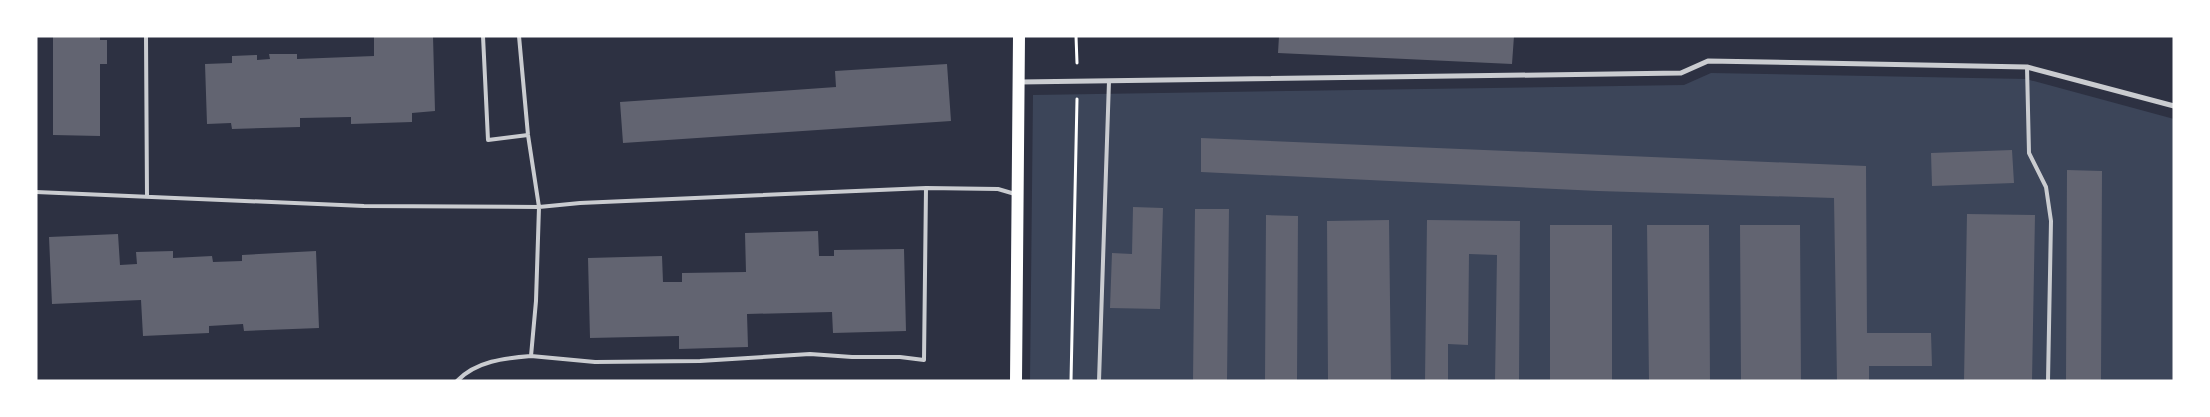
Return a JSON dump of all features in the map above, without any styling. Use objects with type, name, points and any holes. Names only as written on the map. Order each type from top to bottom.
[{"type":"main road","points":[[1016,381],[1019,36]]},
{"type":"street","points":[[1019,82],[1681,73],[1708,61],[2027,66],[2174,106]]},
{"type":"lane","points":[[146,36],[147,197]]},
{"type":"lane","points":[[483,36],[488,140],[528,135]]},
{"type":"lane","points":[[519,36],[528,135],[539,206],[536,301],[531,356]]},
{"type":"lane","points":[[2027,66],[2029,153],[2046,188],[2051,221],[2048,381]]},
{"type":"lane","points":[[1099,381],[1109,81]]},
{"type":"lane","points":[[36,192],[364,206],[539,206],[590,202],[926,188],[998,189],[1018,194]]},
{"type":"lane","points":[[457,381],[463,374],[497,359],[531,356],[595,362],[700,361],[810,354],[852,357],[900,357],[924,360],[926,188]]},
{"type":"path","points":[[1071,381],[1077,82],[1076,36]]},
{"type":"shaded area","points":[[1711,73],[2026,79],[2174,119],[2174,381],[1030,381],[1033,95],[1684,85]]},
{"type":"building","points":[[53,36],[100,36],[100,40],[107,40],[107,64],[100,64],[100,136],[53,135]]},
{"type":"building","points":[[374,36],[433,36],[435,111],[412,113],[412,122],[351,124],[351,117],[300,118],[300,127],[232,129],[231,123],[207,124],[205,64],[232,63],[232,56],[257,55],[257,60],[270,59],[269,54],[297,54],[297,59],[374,56]]},
{"type":"building","points":[[1279,36],[1514,36],[1512,64],[1278,53]]},
{"type":"building","points":[[947,64],[951,121],[623,143],[620,102],[836,87],[835,71]]},
{"type":"building","points":[[1201,138],[1866,166],[1867,333],[1931,333],[1932,366],[1869,366],[1869,381],[1837,381],[1834,198],[1598,191],[1201,172]]},
{"type":"building","points":[[2012,150],[2014,183],[1932,186],[1931,153]]},
{"type":"building","points":[[2067,170],[2102,171],[2101,381],[2066,381]]},
{"type":"building","points":[[1133,207],[1163,208],[1160,309],[1110,308],[1112,253],[1132,254]]},
{"type":"building","points":[[1195,209],[1229,209],[1227,381],[1193,381]]},
{"type":"building","points":[[1967,214],[2035,215],[2032,381],[1964,381]]},
{"type":"building","points":[[1266,215],[1298,216],[1297,381],[1265,381]]},
{"type":"building","points":[[1389,220],[1391,381],[1328,381],[1327,221]]},
{"type":"building","points":[[1427,220],[1520,221],[1519,381],[1495,381],[1497,255],[1469,254],[1468,345],[1448,344],[1448,381],[1425,381]]},
{"type":"building","points":[[1550,225],[1612,225],[1612,381],[1550,381]]},
{"type":"building","points":[[1647,225],[1709,225],[1710,381],[1649,381]]},
{"type":"building","points":[[1740,225],[1800,225],[1801,381],[1741,381]]},
{"type":"building","points":[[818,231],[819,256],[834,256],[834,250],[904,249],[906,331],[833,333],[832,312],[747,314],[748,347],[679,349],[679,336],[590,338],[588,258],[662,256],[663,282],[682,282],[682,273],[746,272],[745,233]]},
{"type":"building","points":[[118,234],[120,265],[137,264],[136,252],[173,251],[173,258],[212,256],[213,262],[242,261],[242,255],[316,251],[319,328],[244,331],[243,324],[209,326],[209,333],[143,336],[141,300],[52,304],[49,237]]}]
